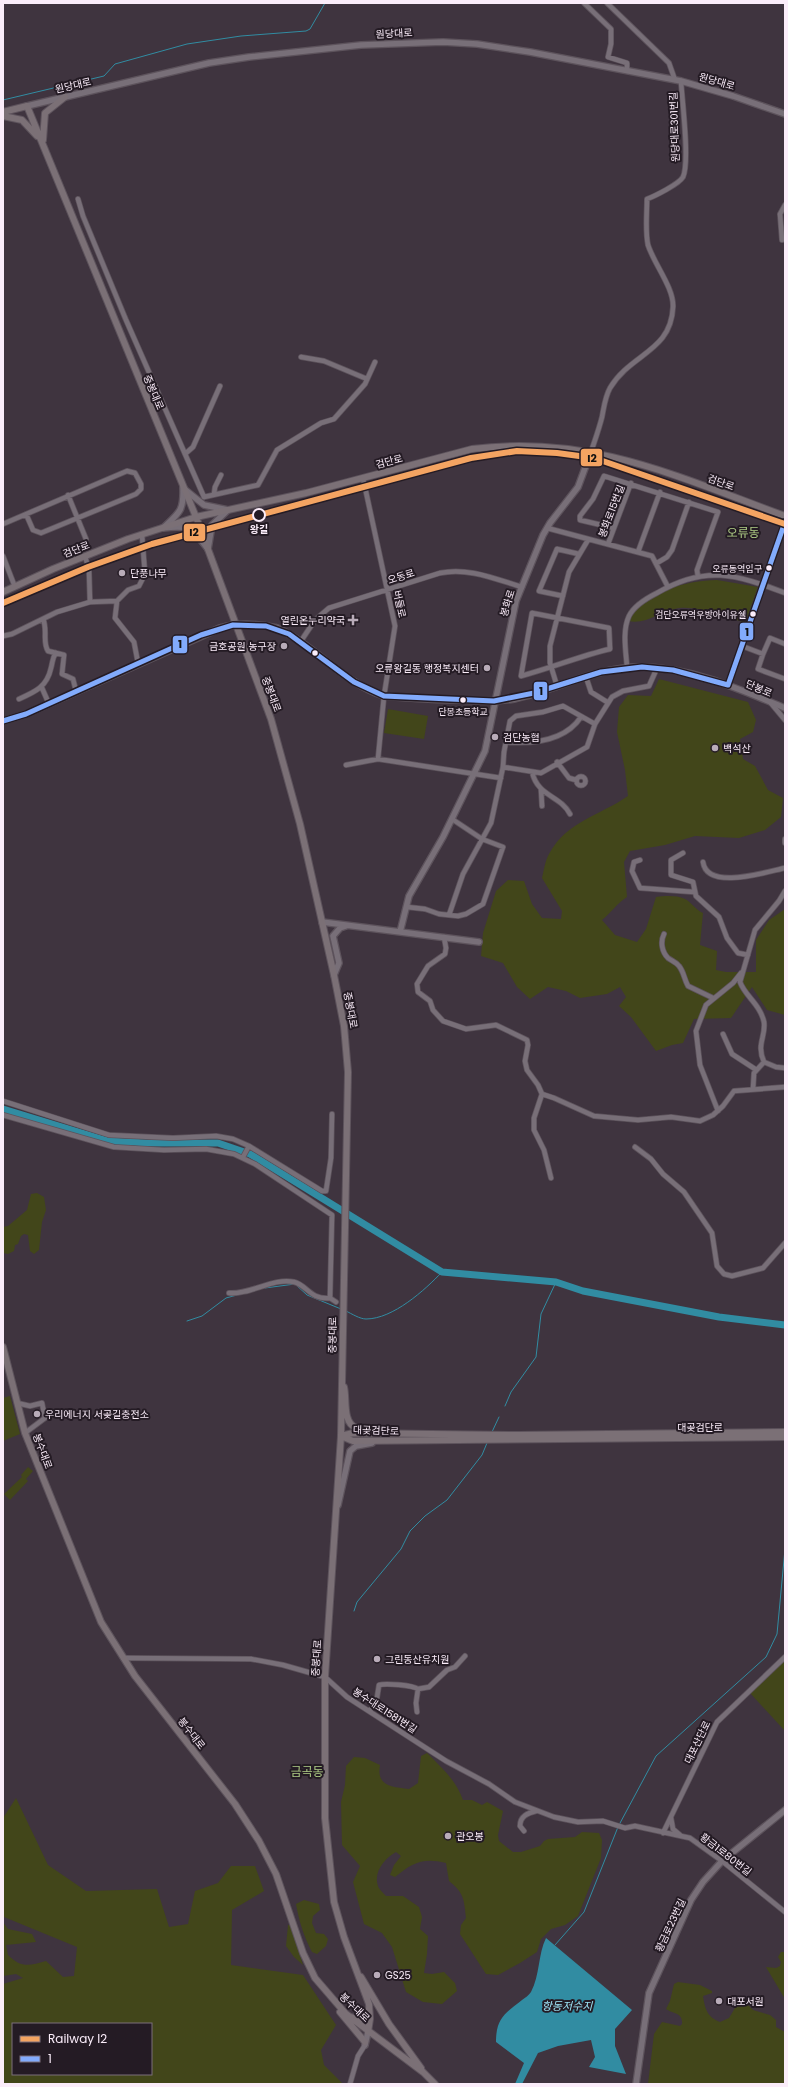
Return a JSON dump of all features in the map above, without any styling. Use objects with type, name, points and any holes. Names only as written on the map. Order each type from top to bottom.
[{"type":"main road","points":[[43,144],[45,113],[65,97]]},
{"type":"main road","name":"원당대로","points":[[3,112],[27,106]]},
{"type":"main road","name":"중봉대로","points":[[27,106],[196,517],[271,719],[300,824],[334,975],[344,1032],[348,1072],[344,1230],[339,1302],[342,1324],[340,1436],[325,1677],[325,1818],[334,1902],[355,1967]]},
{"type":"main road","points":[[3,116],[22,120],[43,144]]},
{"type":"main road","name":"검단로","points":[[3,592],[85,556],[196,517],[362,478],[472,449],[495,446],[540,445],[591,452],[641,463],[785,516]]},
{"type":"main road","name":"봉수대로","points":[[3,1347],[25,1433],[101,1622],[135,1676],[235,1804],[259,1841],[276,1874],[303,1954],[314,1976],[332,2000],[346,2014],[369,2033],[424,2072],[435,2084]]},
{"type":"main road","points":[[342,1377],[346,1395],[348,1419],[351,1424],[355,1427],[390,1434]]},
{"type":"main road","name":"대곶검단로","points":[[508,1438],[785,1432]]},
{"type":"main road","name":"대곶검단로","points":[[340,1436],[353,1433],[477,1438]]},
{"type":"main road","name":"대곶검단로","points":[[340,1436],[353,1441],[477,1438],[785,1437]]},
{"type":"main road","points":[[355,1967],[389,2024],[424,2072]]},
{"type":"main road","points":[[355,1967],[369,2004],[369,2033]]},
{"type":"main road","points":[[367,1986],[372,2012],[369,2033]]},
{"type":"main road","points":[[332,2000],[344,2019],[365,2043]]},
{"type":"main road","points":[[346,2014],[359,2020],[368,2013],[369,2004]]},
{"type":"street","points":[[584,3],[611,29],[611,44],[608,57],[627,63],[627,71]]},
{"type":"street","points":[[607,3],[669,63],[678,81]]},
{"type":"street","name":"원당대로","points":[[27,106],[214,62],[354,45],[404,42],[477,44],[627,71],[678,81],[733,96],[785,114]]},
{"type":"street","name":"원당대로301번길","points":[[591,452],[609,389],[626,368],[664,337],[671,324],[673,304],[670,293],[665,279],[655,264],[648,243],[647,199],[677,184],[683,178],[686,141],[678,81]]},
{"type":"street","points":[[78,199],[83,216],[126,320],[201,494],[204,497],[258,485],[277,450],[321,423],[334,419],[367,379],[375,362]]},
{"type":"street","points":[[782,240],[780,214],[785,205]]},
{"type":"street","points":[[301,357],[324,361],[367,379]]},
{"type":"street","points":[[185,454],[193,447],[220,386]]},
{"type":"street","name":"봉화로","points":[[400,932],[406,907],[418,879],[452,819],[485,751],[514,608],[522,587],[547,528],[578,487],[591,452]]},
{"type":"street","points":[[3,524],[68,495],[127,471],[135,473],[141,484],[140,489],[136,494],[44,532],[38,533],[33,530],[26,514]]},
{"type":"street","points":[[214,494],[215,487],[221,475]]},
{"type":"street","points":[[614,528],[580,520],[580,516],[593,499],[604,476],[660,492],[718,512],[697,570],[698,577]]},
{"type":"street","name":"버들로","points":[[362,478],[395,626],[384,696],[378,759]]},
{"type":"street","name":"봉화로15번길","points":[[608,544],[631,483]]},
{"type":"street","points":[[183,488],[204,505],[228,510]]},
{"type":"street","points":[[163,528],[182,510],[184,504],[183,488]]},
{"type":"street","points":[[638,552],[660,492]]},
{"type":"street","points":[[68,495],[86,539]]},
{"type":"street","points":[[668,587],[658,564],[667,557],[672,550],[689,502]]},
{"type":"street","points":[[208,549],[212,525],[228,510]]},
{"type":"street","points":[[728,685],[785,522]]},
{"type":"street","points":[[163,528],[186,527],[194,531],[208,549]]},
{"type":"street","name":"봉화로15번길","points":[[547,528],[652,556],[658,564]]},
{"type":"street","points":[[138,663],[134,642],[115,618],[117,601],[128,590],[139,586],[145,578],[146,569],[142,535]]},
{"type":"street","points":[[557,686],[549,655],[557,617],[569,572],[588,540]]},
{"type":"street","points":[[563,596],[539,591],[557,549],[579,554]]},
{"type":"street","points":[[3,556],[15,587]]},
{"type":"street","points":[[85,556],[89,570],[90,602]]},
{"type":"street","name":"오동로","points":[[301,641],[315,620],[329,608],[451,571],[473,572],[522,587]]},
{"type":"street","points":[[627,667],[625,628],[632,610],[648,597],[668,587],[698,577],[717,574],[733,576],[785,593]]},
{"type":"street","points":[[3,636],[12,634],[57,612],[90,602],[117,601]]},
{"type":"street","points":[[532,613],[557,617],[609,628],[610,649],[588,654],[552,668],[521,676],[532,613]]},
{"type":"street","points":[[44,619],[46,630],[45,647],[48,651],[64,655],[62,674],[73,679],[76,691]]},
{"type":"street","name":"단봉로","points":[[3,721],[49,704],[138,663],[220,628],[233,625],[254,624],[277,628],[301,641],[354,682],[372,692],[384,696],[494,701],[513,699],[601,672],[627,667],[673,670],[728,685],[785,708]]},
{"type":"street","points":[[785,644],[770,638],[758,669],[785,679]]},
{"type":"street","points":[[742,646],[763,654]]},
{"type":"street","points":[[19,699],[42,688],[49,675],[52,659],[56,653]]},
{"type":"street","points":[[503,767],[542,773],[557,762],[587,748],[595,724],[607,702],[616,693],[649,686],[657,668]]},
{"type":"street","points":[[586,677],[591,692],[607,702]]},
{"type":"street","points":[[42,688],[49,704]]},
{"type":"street","points":[[770,702],[785,720]]},
{"type":"street","points":[[449,915],[463,874],[491,823],[501,778],[510,721],[516,716],[543,712],[563,706],[595,724]]},
{"type":"street","points":[[506,742],[522,743],[542,741],[562,733],[581,717]]},
{"type":"street","points":[[346,765],[378,759],[467,774],[475,773],[501,778]]},
{"type":"street","points":[[557,762],[569,778],[576,780]]},
{"type":"street","points":[[532,772],[533,778],[541,789],[567,809],[570,814]]},
{"type":"street","points":[[541,789],[542,806]]},
{"type":"street","points":[[406,907],[449,915],[464,915],[483,904],[485,901],[503,847],[482,839],[452,819]]},
{"type":"street","points":[[683,853],[671,860],[671,875],[693,882],[696,896],[719,917],[727,938],[738,953],[748,955]]},
{"type":"street","points":[[640,860],[634,862],[632,871],[640,888],[694,892]]},
{"type":"street","points":[[703,862],[704,869],[709,875],[717,877],[732,878],[785,868]]},
{"type":"street","points":[[764,1062],[760,1047],[764,1022],[758,1006],[741,985],[743,970],[755,930],[776,905],[785,891]]},
{"type":"street","points":[[322,922],[480,942]]},
{"type":"street","points":[[334,975],[339,963],[333,936],[340,928],[347,925]]},
{"type":"street","points":[[664,934],[661,943],[664,951],[670,960],[678,964],[685,975],[688,986],[713,998]]},
{"type":"street","points":[[444,938],[445,954],[428,966],[417,984],[418,992],[430,1001],[433,1010],[443,1021],[466,1029],[496,1025],[526,1038],[528,1044],[524,1061],[527,1070],[538,1085],[542,1094],[534,1118],[534,1130],[544,1150],[551,1178]]},
{"type":"street","points":[[718,1111],[700,1065],[696,1034],[706,1005],[733,983],[743,970]]},
{"type":"street","points":[[723,1034],[732,1054],[755,1069]]},
{"type":"street","points":[[764,1062],[785,1068]]},
{"type":"street","points":[[753,1089],[755,1069],[764,1062]]},
{"type":"street","points":[[542,1094],[594,1116],[638,1120],[671,1117],[703,1121],[718,1111],[733,1092],[785,1087]]},
{"type":"street","points":[[3,1101],[109,1136],[173,1138],[216,1136],[233,1139],[248,1146],[322,1191],[326,1191],[331,1158],[332,1114]]},
{"type":"street","points":[[3,1114],[114,1147],[164,1150],[206,1149],[243,1157],[332,1215],[330,1298]]},
{"type":"street","points":[[243,1157],[248,1146]]},
{"type":"street","points":[[634,1147],[647,1156],[663,1174],[684,1192],[712,1233],[717,1266],[724,1274],[732,1276],[763,1268],[785,1243]]},
{"type":"street","points":[[229,1293],[243,1293],[266,1286],[292,1281],[299,1284],[312,1294],[330,1298],[339,1302]]},
{"type":"street","points":[[17,1403],[30,1406],[42,1403],[45,1414],[45,1418],[25,1433]]},
{"type":"street","points":[[336,1509],[350,1450],[356,1446],[386,1441]]},
{"type":"street","points":[[370,1710],[376,1704],[377,1689],[380,1684],[412,1686],[418,1689],[429,1687],[447,1670],[455,1667],[465,1656]]},
{"type":"street","name":"대포산단로","points":[[663,1834],[717,1722],[785,1657]]},
{"type":"street","name":"봉수대로1581번길","points":[[123,1658],[251,1659],[283,1665],[325,1677],[348,1697],[446,1761],[489,1784],[515,1802],[538,1811],[578,1822],[603,1821],[616,1824],[623,1828]]},
{"type":"street","points":[[417,1712],[416,1703],[418,1689]]},
{"type":"street","name":"황금로23번길","points":[[636,2084],[645,2010],[652,1985],[691,1900],[703,1882],[722,1861],[785,1810]]},
{"type":"street","points":[[524,1831],[520,1826],[521,1818],[526,1814],[538,1811]]},
{"type":"street","points":[[672,1816],[673,1829],[681,1836]]},
{"type":"street","name":"황금1로80번길","points":[[623,1828],[635,1826],[663,1834],[681,1836],[694,1840],[785,1912]]},
{"type":"street","points":[[350,2084],[358,2056],[369,2033]]},
{"type":"green space","points":[[717,580],[758,587],[746,623],[704,610],[687,608],[679,608],[641,621],[628,621],[644,602],[655,595],[679,586]]},
{"type":"green space","points":[[659,679],[748,702],[756,720],[753,732],[740,739],[743,759],[755,766],[768,790],[783,798],[781,817],[765,830],[739,838],[695,836],[665,845],[630,851],[624,862],[627,897],[602,920],[615,935],[637,942],[646,929],[656,897],[670,896],[682,898],[687,900],[703,913],[700,945],[717,951],[716,970],[726,972],[756,972],[756,940],[769,920],[785,909],[785,1015],[767,1010],[752,987],[731,1018],[694,1019],[683,1043],[672,1045],[656,1051],[631,1017],[619,1006],[626,997],[620,987],[607,994],[580,998],[566,991],[548,987],[530,999],[517,987],[503,963],[481,956],[483,933],[496,891],[508,880],[524,881],[532,904],[542,918],[561,919],[562,911],[542,878],[548,857],[556,843],[574,826],[628,796],[625,770],[617,732],[619,707],[628,695],[651,696]]},
{"type":"green space","points":[[388,709],[428,716],[424,739],[384,733]]},
{"type":"green space","points":[[37,1193],[44,1197],[46,1210],[42,1222],[39,1250],[34,1254],[30,1251],[28,1235],[24,1234],[21,1236],[18,1244],[15,1245],[14,1251],[8,1254],[3,1253],[3,1227],[8,1226],[27,1210],[31,1194]]},
{"type":"green space","points":[[10,1396],[20,1434],[3,1441],[3,1398]]},
{"type":"green space","points":[[28,1467],[33,1471],[26,1479],[28,1481],[10,1500],[4,1494],[22,1477],[21,1475]]},
{"type":"green space","points":[[785,1660],[785,1731],[750,1693]]},
{"type":"green space","points":[[427,1753],[457,1786],[463,1800],[472,1800],[482,1805],[487,1802],[503,1811],[498,1835],[499,1841],[513,1852],[521,1852],[540,1846],[548,1839],[575,1837],[582,1832],[599,1833],[602,1840],[601,1858],[578,1916],[565,1925],[551,1929],[541,1939],[537,1952],[498,1975],[486,1974],[460,1934],[461,1925],[466,1918],[464,1901],[458,1889],[449,1881],[446,1863],[438,1861],[418,1862],[395,1877],[390,1875],[394,1865],[401,1856],[396,1852],[384,1862],[377,1876],[380,1890],[386,1896],[403,1896],[419,1907],[422,1917],[420,1929],[428,1936],[424,1973],[432,1974],[444,1972],[455,1983],[457,1991],[442,2004],[423,2002],[406,1992],[392,1947],[382,1933],[364,1924],[353,1882],[360,1866],[342,1845],[341,1802],[345,1785],[346,1766],[354,1757],[365,1758],[380,1765],[380,1777],[387,1784],[409,1789],[418,1783],[421,1756]]},
{"type":"green space","points":[[16,1798],[48,1865],[86,1891],[157,1889],[169,1927],[188,1924],[195,1891],[218,1883],[231,1866],[255,1866],[264,1891],[232,1910],[231,1965],[303,1975],[336,2025],[321,2050],[324,2065],[343,2084],[3,2084],[3,1984],[23,1978],[16,1974],[3,1976],[3,1922],[8,1929],[32,1934],[36,1942],[6,1945],[8,1955],[21,1964],[30,1965],[46,1961],[63,1977],[74,1976],[77,1947],[4,1917],[3,1818]]},
{"type":"green space","points":[[304,1900],[319,1904],[320,1910],[313,1916],[312,1923],[316,1933],[324,1934],[328,1939],[326,1946],[317,1954],[312,1952],[309,1946],[299,1917],[296,1904]]},
{"type":"green space","points":[[288,1925],[290,1925],[303,1965],[294,1957],[286,1946]]},
{"type":"green space","points":[[781,1952],[785,1952],[785,1999],[766,1967],[776,1968],[780,1966],[781,1962],[778,1957]]},
{"type":"green space","points":[[678,1982],[700,1985],[712,1991],[712,1993],[703,1996],[705,2005],[709,2015],[720,2022],[729,2018],[741,1998],[753,2010],[770,2015],[776,2020],[776,2027],[785,2032],[785,2084],[648,2084],[654,2034],[662,2022],[680,2026],[682,2024],[681,2017],[679,2015],[666,2009],[670,2001],[674,1984]]},
{"type":"water","name":"항동저수지","points":[[546,1938],[632,2010],[615,2029],[615,2046],[626,2074],[589,2067],[595,2057],[591,2040],[558,2046],[538,2053],[522,2084],[515,2084],[524,2063],[496,2042],[496,2034],[499,2022],[506,2013],[531,1992],[536,1979],[543,1944]]},
{"type":"waterway","points":[[3,100],[104,76],[115,64],[187,44],[241,36],[306,31],[310,29],[325,3]]},
{"type":"waterway","points":[[3,1109],[108,1141],[148,1143],[218,1143],[250,1154],[442,1272],[556,1282],[583,1291],[719,1317],[785,1325]]},
{"type":"waterway","points":[[346,1311],[364,1319],[376,1318],[387,1314],[418,1295],[442,1272]]},
{"type":"waterway","points":[[505,1406],[511,1392],[536,1357],[541,1314],[556,1282]]},
{"type":"waterway","points":[[265,1288],[295,1284],[307,1295],[341,1309]]},
{"type":"waterway","points":[[187,1321],[202,1316],[226,1298],[237,1295]]},
{"type":"waterway","points":[[492,1432],[499,1417]]},
{"type":"waterway","points":[[354,1611],[357,1602],[401,1549],[410,1531],[425,1516],[447,1500],[482,1455],[487,1443]]},
{"type":"waterway","points":[[619,1825],[656,1756],[766,1657],[777,1634],[785,1549]]},
{"type":"waterway","points":[[555,1945],[584,1912],[618,1827]]},
{"type":"rail line","name":"I2","points":[[3,603],[88,567],[152,544],[471,458],[517,451],[557,453],[594,458],[785,524]]},
{"type":"transit line","name":"1","points":[[728,685],[785,522]]},
{"type":"transit line","name":"1","points":[[3,721],[26,714],[201,635],[233,625],[266,626],[289,634],[354,682],[384,696],[494,701],[534,693],[601,672],[642,667],[673,670],[728,685]]},
{"type":"place","name":"왕길","points":[[259,515]]},
{"type":"place","name":"오류동역입구","points":[[769,568]]},
{"type":"place","name":"단풍나무","points":[[122,573]]},
{"type":"place","name":"검단오류역우방아이유쉘","points":[[753,614]]},
{"type":"place","name":"열린온누리약국","points":[[353,620]]},
{"type":"place","name":"금호공원 농구장","points":[[284,646]]},
{"type":"place","name":"오류왕길동 행정복지센터","points":[[487,668]]},
{"type":"place","name":"단봉초등학교","points":[[463,700]]},
{"type":"place","name":"검단농협","points":[[495,737]]},
{"type":"place","name":"백석산","points":[[715,748]]},
{"type":"place","name":"우리에너지 서곶길충전소","points":[[37,1414]]},
{"type":"place","name":"그린동산유치원","points":[[377,1659]]},
{"type":"place","name":"관오봉","points":[[448,1836]]},
{"type":"place","name":"GS25","points":[[377,1975]]},
{"type":"place","name":"대포서원","points":[[719,2001]]},
{"type":"district","name":"오류동","points":[[743,533]]},
{"type":"district","name":"금곡동","points":[[307,1772]]}]
